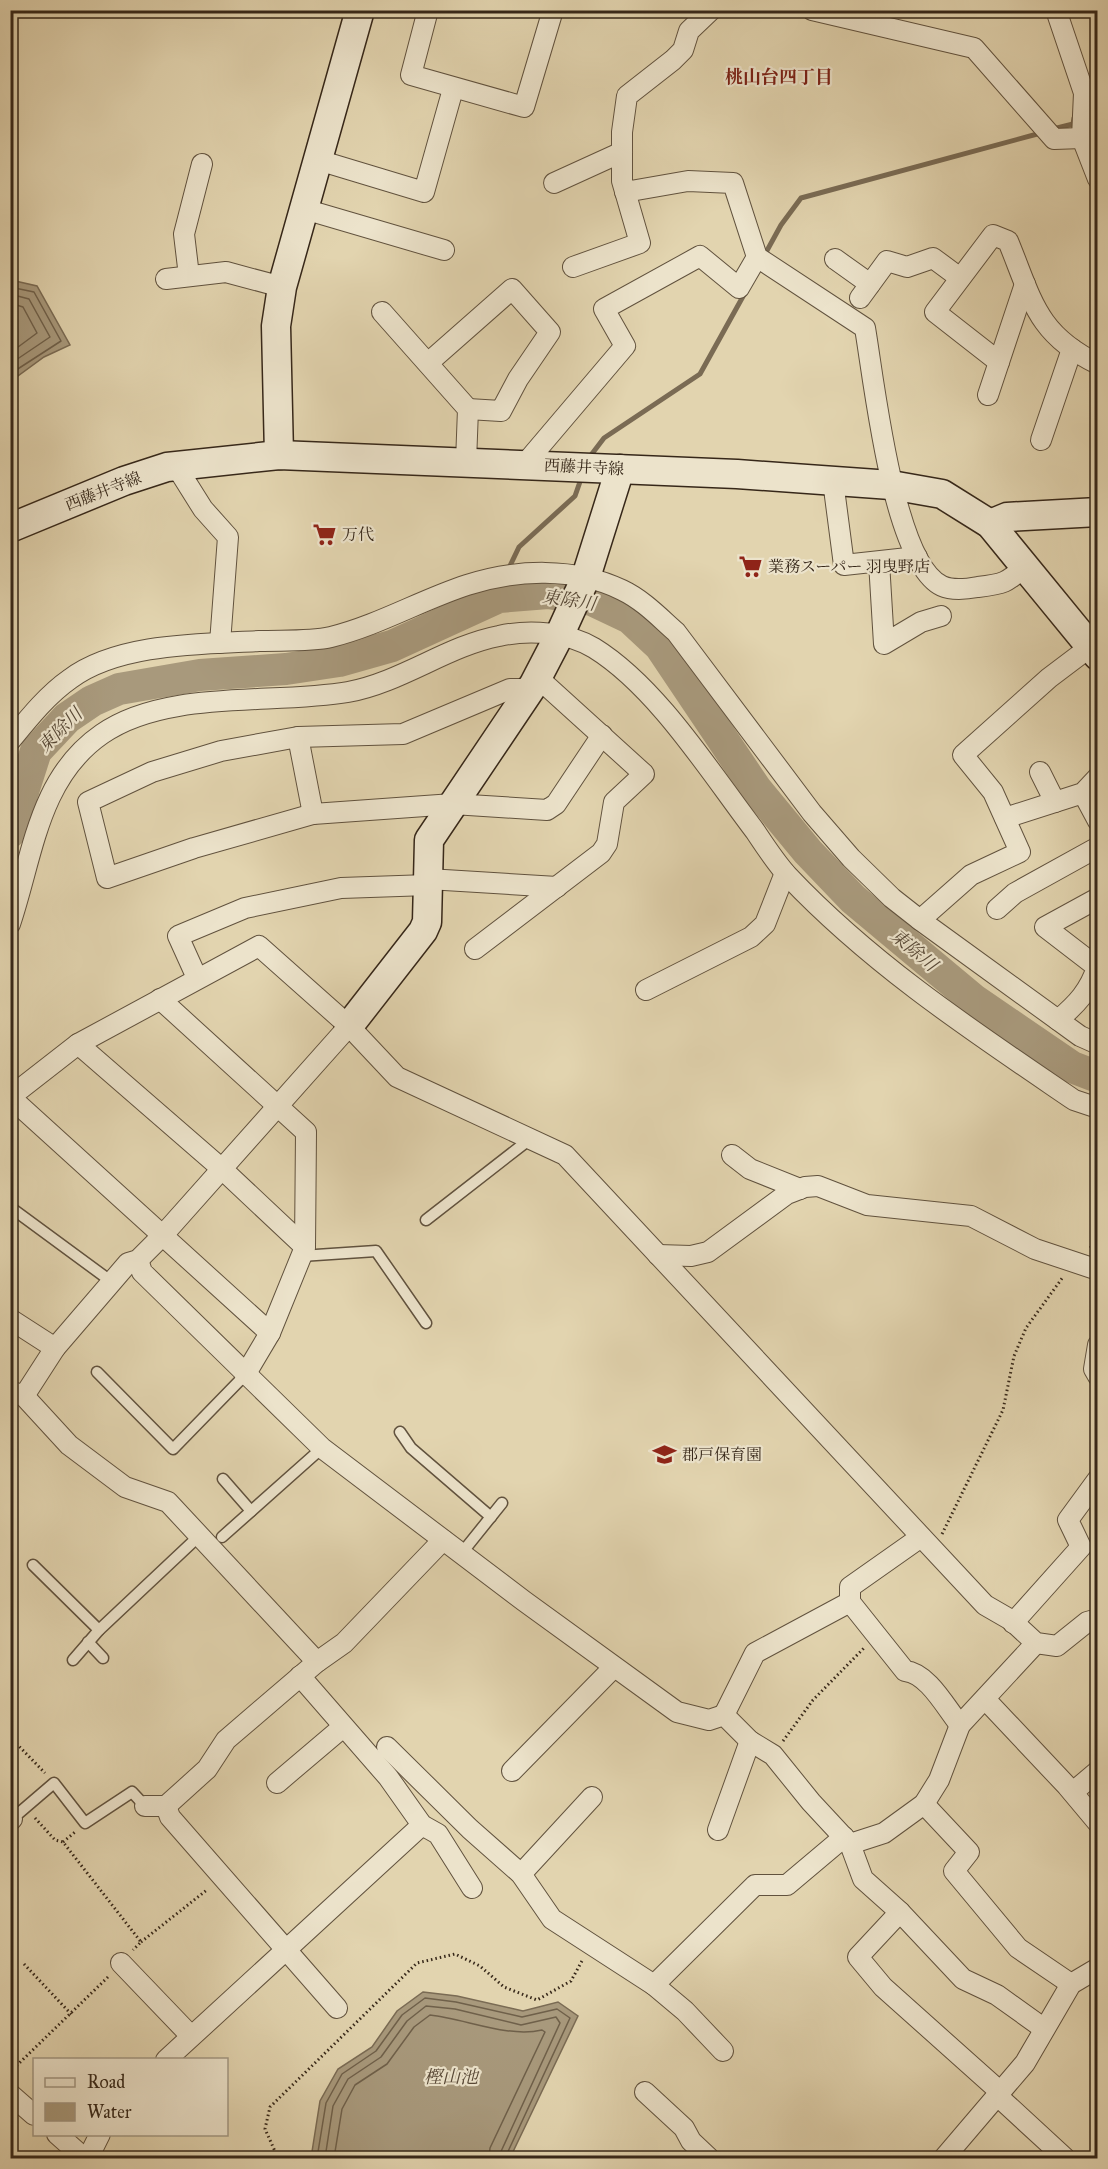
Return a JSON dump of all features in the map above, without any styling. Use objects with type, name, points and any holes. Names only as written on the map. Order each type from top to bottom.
[{"type":"street","points":[[279,455],[276,326],[282,287],[360,10]]},
{"type":"street","points":[[428,10],[411,75],[453,89],[524,107],[552,10]]},
{"type":"street","points":[[573,267],[640,243],[622,181],[627,96],[674,60],[683,50],[689,31],[711,10]]},
{"type":"street","points":[[812,10],[974,48],[1054,139],[1082,138]]},
{"type":"street","points":[[1060,10],[1058,16],[1084,93],[1082,138],[1098,178]]},
{"type":"street","points":[[318,160],[424,192],[453,89]]},
{"type":"street","points":[[554,183],[622,152]]},
{"type":"street","points":[[189,276],[184,234],[202,164]]},
{"type":"street","points":[[625,192],[688,181],[733,183],[757,257],[865,328],[891,485],[917,558],[932,579],[943,587],[961,590],[1006,583],[1026,566]]},
{"type":"street","points":[[304,209],[444,250]]},
{"type":"street","points":[[999,362],[935,312],[993,235],[1008,241],[1034,309],[1061,342],[1098,364]]},
{"type":"street","points":[[524,465],[625,346],[604,309],[700,256],[739,288],[757,257]]},
{"type":"street","points":[[835,259],[865,291],[887,261],[907,267],[933,258],[960,278]]},
{"type":"street","points":[[166,279],[226,272],[282,287]]},
{"type":"street","points":[[988,395],[1025,284]]},
{"type":"street","points":[[428,363],[512,289],[550,332],[518,379],[501,411],[468,410]]},
{"type":"street","points":[[382,312],[468,410],[466,462]]},
{"type":"street","points":[[1041,440],[1072,349]]},
{"type":"street","name":"西藤井寺線","points":[[10,528],[124,481],[176,466],[279,455],[586,467],[891,485],[942,494],[990,524],[1095,648]]},
{"type":"street","points":[[176,466],[203,509],[228,537],[220,643]]},
{"type":"street","points":[[317,1662],[168,1502],[125,1487],[69,1445],[17,1394],[128,1263],[138,1260],[163,1235],[278,1107],[349,1026],[423,931],[427,922],[429,840],[534,683],[560,634],[586,577],[620,470]]},
{"type":"street","points":[[832,481],[844,566],[917,558]]},
{"type":"street","points":[[990,524],[1007,517],[1098,512]]},
{"type":"street","points":[[879,562],[884,644],[921,622],[941,616]]},
{"type":"street","points":[[10,741],[29,717],[70,678],[106,660],[141,651],[220,643],[329,638],[382,621],[466,585],[507,574],[549,573],[586,577],[622,590],[652,609],[676,632],[835,840],[892,898],[1059,1020],[1098,1044]]},
{"type":"street","points":[[10,924],[44,811],[58,778],[101,734],[124,721],[154,711],[219,702],[352,692],[400,676],[498,636],[560,634],[592,647],[628,672],[687,740],[785,873],[847,934],[951,1016],[1074,1100],[1098,1108]]},
{"type":"street","points":[[920,920],[971,875],[1020,852],[993,792],[963,755],[1049,678],[1095,648]]},
{"type":"street","points":[[474,949],[601,853],[607,844],[614,802],[644,774],[602,735],[534,683]]},
{"type":"street","points":[[534,683],[510,689],[403,734],[298,737],[221,751],[152,772],[88,802],[107,878],[194,848],[313,814],[453,804],[547,810],[556,804],[602,735]]},
{"type":"street","points":[[298,737],[313,814]]},
{"type":"street","points":[[1040,771],[1056,802]]},
{"type":"street","points":[[1005,818],[1083,793],[1098,777]]},
{"type":"street","points":[[1083,793],[1098,821]]},
{"type":"street","points":[[997,909],[1015,893],[1098,847]]},
{"type":"street","points":[[646,990],[751,937],[765,924],[785,873]]},
{"type":"street","points":[[197,978],[178,936],[245,908],[341,888],[428,882],[556,887]]},
{"type":"street","points":[[1059,1020],[1077,1004],[1091,986],[1097,967],[1045,927],[1098,898]]},
{"type":"street","points":[[270,1333],[10,1097],[78,1044],[259,946],[349,1026],[397,1077],[565,1155],[985,1605],[1013,1623],[1036,1643],[1057,1646],[1087,1622],[1098,1619]]},
{"type":"street","points":[[160,999],[306,1132],[303,1252],[270,1333],[245,1375]]},
{"type":"street","points":[[78,1044],[222,1169],[303,1252]]},
{"type":"street","points":[[732,1155],[750,1169],[800,1189]]},
{"type":"street","points":[[658,1255],[691,1256],[708,1252],[763,1209],[800,1189],[818,1186],[867,1205],[971,1216],[1035,1249],[1098,1270]]},
{"type":"street","points":[[138,1260],[142,1272],[322,1448],[461,1554],[677,1712],[709,1720],[724,1715],[755,1653],[850,1602]]},
{"type":"street","points":[[10,1319],[55,1348]]},
{"type":"street","points":[[1098,1345],[1094,1369],[1098,1376]]},
{"type":"street","points":[[1013,1623],[1081,1547],[1068,1520],[1098,1479]]},
{"type":"street","points":[[921,1537],[850,1587],[850,1602],[905,1671],[915,1672],[960,1725]]},
{"type":"street","points":[[145,1806],[166,1806],[207,1769],[226,1740],[317,1662],[344,1643],[443,1540]]},
{"type":"street","points":[[654,1985],[755,1885],[787,1885],[847,1841],[884,1833],[924,1804],[939,1779],[960,1725],[1036,1643]]},
{"type":"street","points":[[512,1772],[614,1667]]},
{"type":"street","points":[[300,1676],[388,1777],[422,1825],[438,1834],[472,1887]]},
{"type":"street","points":[[985,1699],[1073,1792],[1098,1823]]},
{"type":"street","points":[[724,1715],[750,1741],[774,1755],[811,1802],[847,1841],[863,1879],[900,1912],[963,1979],[997,1995],[1043,2028]]},
{"type":"street","points":[[277,1783],[343,1727]]},
{"type":"street","points":[[718,1830],[750,1741]]},
{"type":"street","points":[[387,1747],[470,1829],[521,1874],[552,1920],[654,1985],[685,2011],[723,2050]]},
{"type":"street","points":[[1073,1792],[1098,1771]]},
{"type":"street","points":[[521,1874],[592,1797]]},
{"type":"street","points":[[924,1804],[969,1852],[954,1871],[1018,1948],[1071,1984]]},
{"type":"street","points":[[166,1806],[170,1816],[222,1878],[337,2008]]},
{"type":"street","points":[[168,2058],[284,1949],[422,1825]]},
{"type":"street","points":[[900,1912],[858,1957],[883,1987],[996,2088],[998,2094],[1065,2158]]},
{"type":"street","points":[[121,1963],[191,2036]]},
{"type":"street","points":[[944,2158],[1025,2063],[1043,2028],[1071,1984],[1098,1968]]},
{"type":"street","points":[[645,2092],[684,2128],[691,2141],[709,2158]]},
{"type":"street","points":[[10,2094],[33,2114]]},
{"type":"street","points":[[59,2136],[84,2158]]},
{"type":"street","points":[[88,2158],[99,2136]]},
{"type":"lane","points":[[426,1220],[530,1139]]},
{"type":"lane","points":[[10,1207],[112,1282]]},
{"type":"lane","points":[[303,1252],[376,1251],[426,1323]]},
{"type":"lane","points":[[97,1372],[173,1449],[245,1375]]},
{"type":"lane","points":[[400,1432],[411,1448],[491,1517]]},
{"type":"lane","points":[[222,1537],[322,1448]]},
{"type":"lane","points":[[223,1479],[251,1511]]},
{"type":"lane","points":[[461,1554],[502,1503]]},
{"type":"lane","points":[[72,1660],[99,1630],[199,1536]]},
{"type":"lane","points":[[33,1565],[99,1630]]},
{"type":"lane","points":[[88,1642],[103,1658]]},
{"type":"lane","points":[[16,1816],[54,1783],[85,1823],[132,1792],[145,1806]]},
{"type":"path","points":[[934,1551],[1003,1410],[1014,1356],[1026,1328],[1073,1263]]},
{"type":"path","points":[[774,1755],[813,1700],[837,1672],[877,1636]]},
{"type":"path","points":[[10,1737],[54,1783]]},
{"type":"path","points":[[16,1816],[55,1840],[63,1842],[141,1942]]},
{"type":"path","points":[[10,2072],[72,2015],[141,1942],[222,1878]]},
{"type":"path","points":[[278,2158],[265,2129],[270,2107],[417,1963],[455,1954],[480,1966],[504,1987],[537,2000],[571,1981],[591,1944]]},
{"type":"path","points":[[24,1964],[72,2015]]},
{"type":"water","points":[[11,280],[37,286],[70,345],[44,357],[11,381]]},
{"type":"water","name":"樫山池","points":[[423,1992],[457,1996],[523,2011],[558,2002],[578,2016],[510,2158],[311,2158],[320,2101],[338,2069],[372,2047],[397,2011]]},
{"type":"waterway","points":[[1053,129],[1073,124],[1074,118]]},
{"type":"waterway","points":[[764,256],[781,225],[801,198],[1041,133]]},
{"type":"waterway","points":[[588,459],[604,438],[700,374],[746,291]]},
{"type":"waterway","points":[[508,570],[519,547],[575,496],[582,476]]},
{"type":"waterway","points":[[499,597],[504,581]]},
{"type":"waterway","name":"東除川","points":[[10,832],[36,751],[67,718],[92,701],[119,689],[200,675],[286,669],[339,661],[392,646],[499,597],[548,593],[592,600],[630,618],[660,646],[756,789],[808,852],[853,899],[974,1000],[1072,1067],[1098,1077]]},
{"type":"place","name":"万代","points":[[324,534]]},
{"type":"place","name":"業務スーパー 羽曳野店","points":[[750,566]]},
{"type":"place","name":"郡戸保育園","points":[[664,1454]]},
{"type":"district","name":"桃山台四丁目","points":[[779,77]]}]
